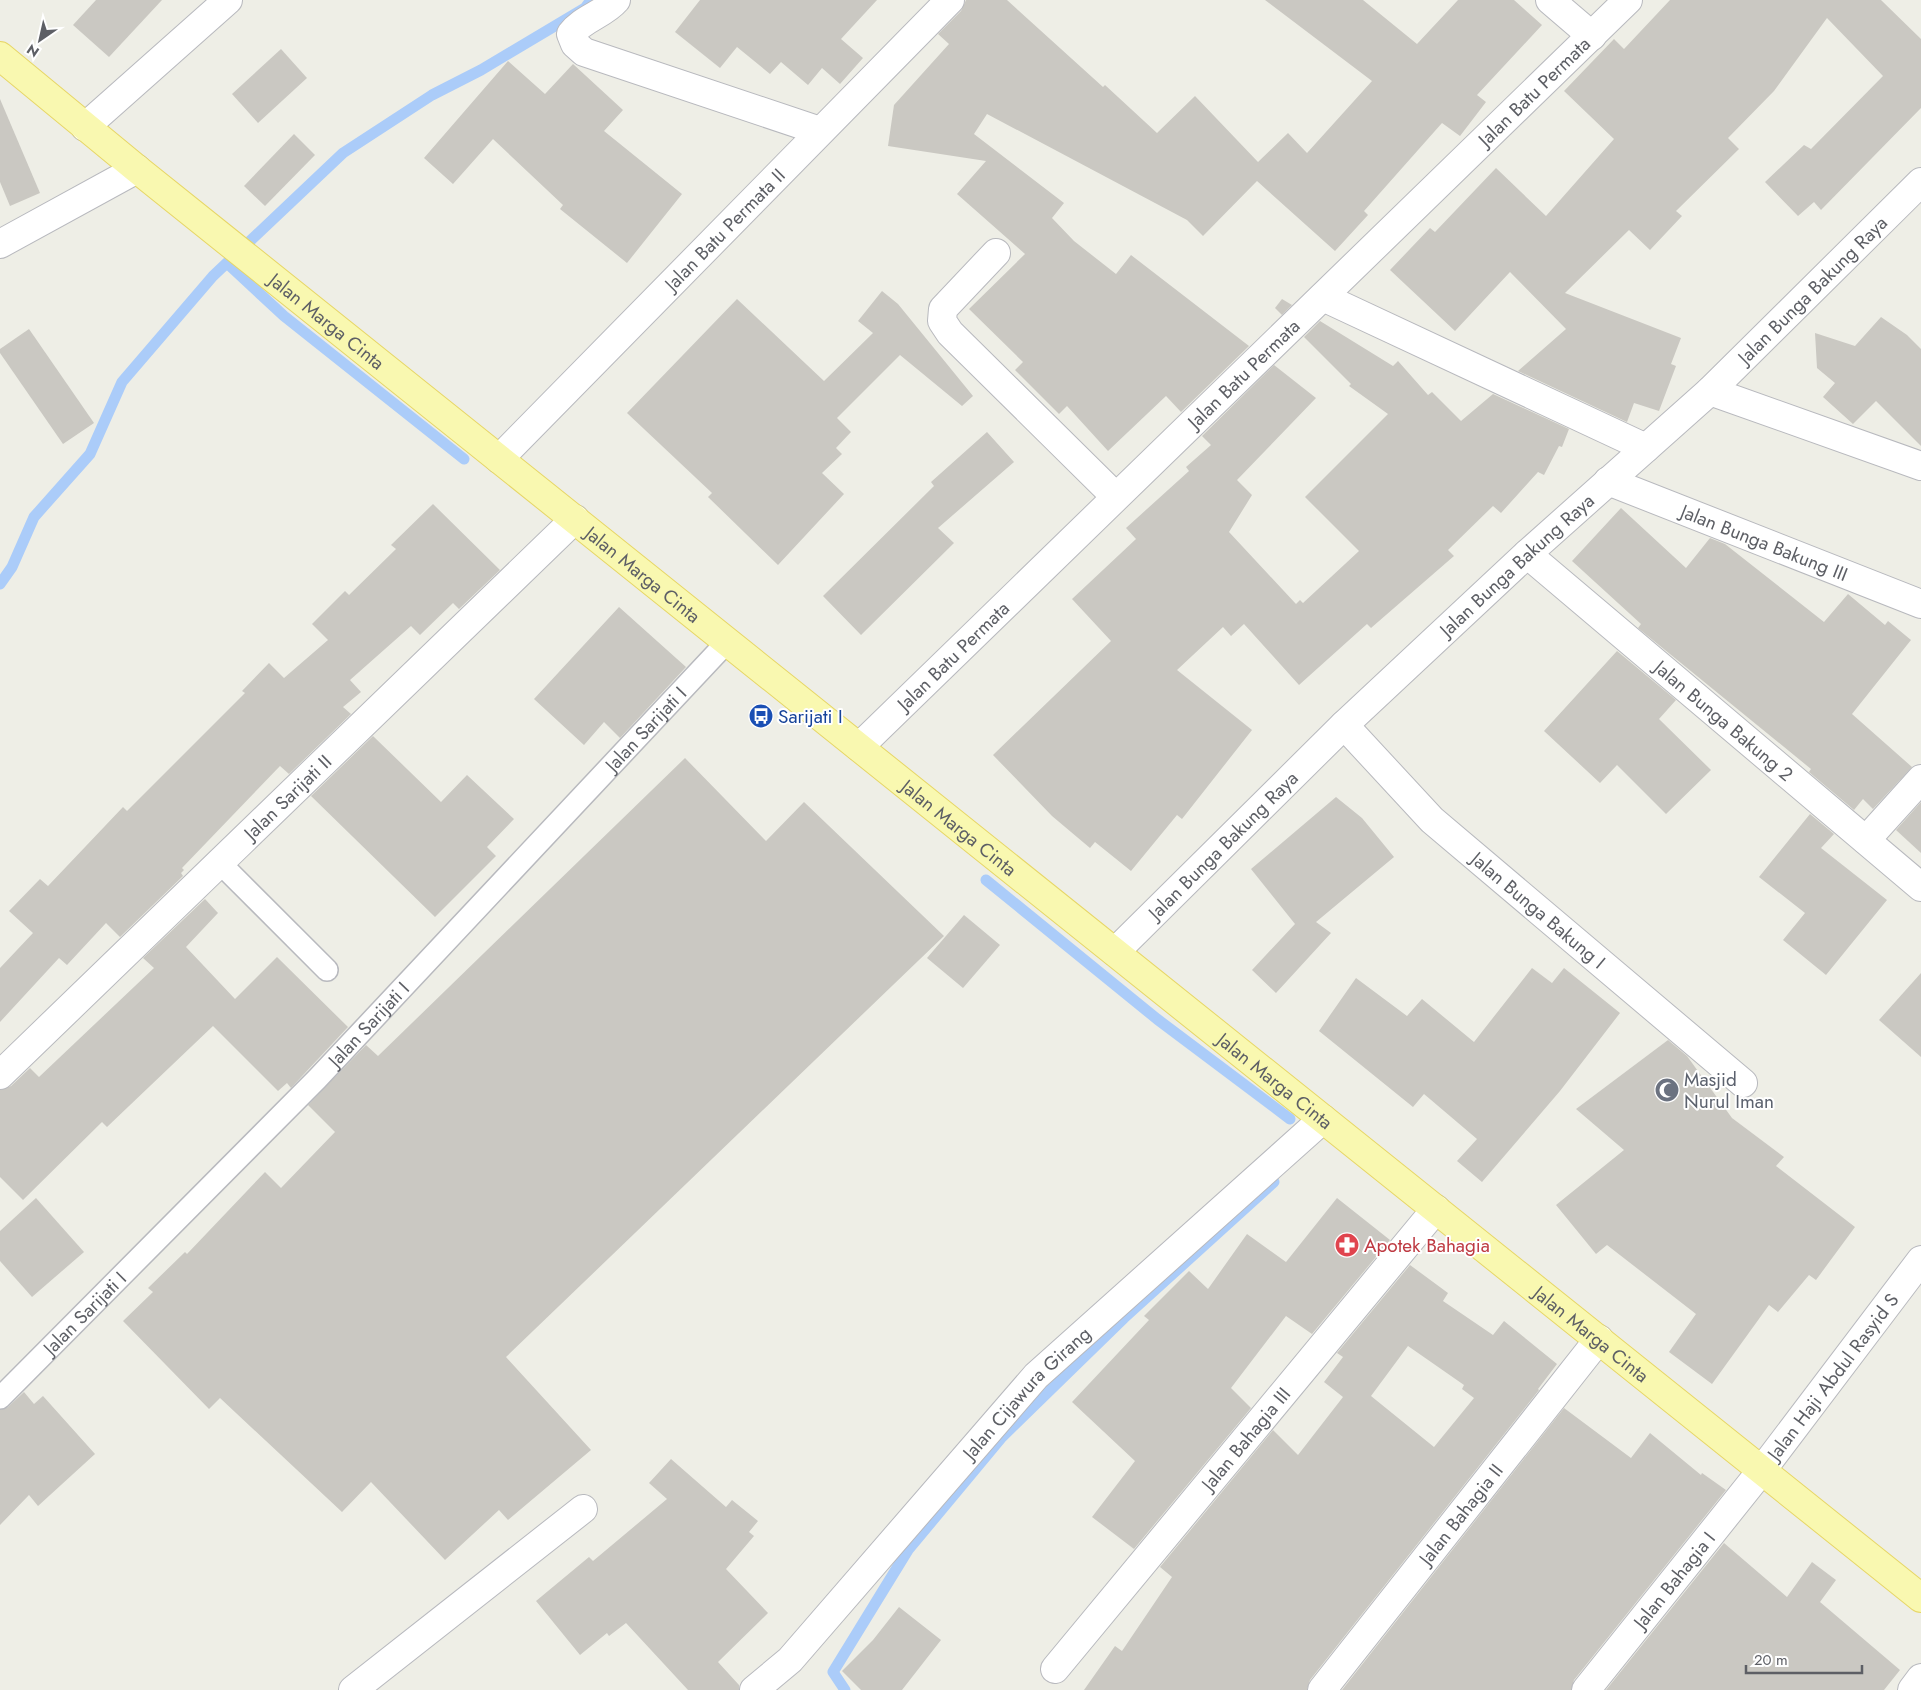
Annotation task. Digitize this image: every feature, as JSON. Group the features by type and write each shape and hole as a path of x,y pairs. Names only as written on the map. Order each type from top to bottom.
{"main road":[{"name":"Jalan Marga Cinta","path":"0,56 136,169 1324,1118 1921,1598"}],"street":[{"path":"85,127 228,0"},
{"path":"616,0 611,6 579,24 571,34 575,44 584,52 820,131"},
{"name":"Jalan Batu Permata II","path":"499,459 950,0"},
{"path":"1550,0 1592,36"},
{"name":"Jalan Batu Permata","path":"859,747 930,680 1115,496 1323,297 1628,0"},
{"path":"0,244 136,169"},
{"name":"Jalan Bunga Bakung Raya","path":"1115,952 1344,725 1526,554 1710,391 1921,182"},
{"path":"996,253 943,309 942,321 950,333 1115,496"},
{"path":"1323,297 1646,448"},
{"path":"1710,391 1921,466"},
{"name":"Jalan Bunga Bakung III","path":"1608,481 1921,604"},
{"name":"Jalan Sarijati II","path":"0,1076 575,519"},
{"name":"Jalan Bunga Bakung 2","path":"1526,554 1921,887"},
{"name":"Jalan Bunga Bakung I","path":"1344,725 1432,820 1743,1083"},
{"path":"1866,840 1921,779"},
{"name":"Jalan Cijawura Girang","path":"754,1690 790,1660 1036,1376 1324,1118"},
{"name":"Jalan Bahagia III","path":"1055,1669 1436,1209"},
{"name":"Jalan Haji Abdul Rasyid S","path":"1762,1470 1921,1260"},
{"name":"Jalan Bahagia II","path":"1322,1690 1599,1339"},
{"name":"Jalan Bahagia I","path":"1586,1690 1762,1470"},
{"path":"353,1690 583,1509"},
{"path":"1912,1690 1921,1678"}],"lane":[{"name":"Jalan Sarijati I","path":"0,1398 317,1079 728,641"},
{"path":"220,863 326,970"}],"building":[{"path":"96,0 162,0 109,57 73,25"},
{"path":"700,0 877,0 841,39 863,58 840,84 822,68 808,85 781,62 770,74 737,47 720,68 675,32"},
{"path":"966,0 1007,0 1157,133 1195,96 1258,162 1288,133 1307,153 1372,81 1265,0 1363,0 1417,44 1458,0 1514,0 1542,25 1477,95 1486,102 1460,136 1442,123 1364,211 1368,215 1335,251 1257,181 1203,236 1187,220 987,114 974,134 1064,203 1052,218 1074,241 1116,274 1131,255 1249,346 1181,412 1166,396 1108,451 1067,406 1059,414 1015,370 1023,362 969,309 1025,254 957,194 986,161 888,146 894,105 949,44 938,34 961,11"},
{"path":"1670,0 1881,0 1921,39 1921,108 1821,210 1814,202 1798,216 1765,182 1804,145 1811,149 1883,76 1827,18 1774,91 1728,138 1739,149 1676,211 1682,216 1650,250 1629,230 1565,293 1681,338 1671,364 1676,366 1659,411 1634,403 1627,422 1518,371 1566,329 1510,272 1455,331 1390,270 1430,228 1435,232 1496,168 1546,216 1614,139 1564,91 1614,39 1624,49"},
{"path":"281,49 307,78 258,123 232,94"},
{"path":"508,61 545,94 573,64 623,110 604,131 682,194 627,263 560,209 563,205 493,139 453,184 424,158"},
{"path":"0,99 40,193 10,206 0,182"},
{"path":"294,134 315,155 265,206 244,186"},
{"path":"882,291 898,304 973,396 962,406 900,355 837,418 851,432 836,448 842,454 822,473 844,494 778,565 708,497 712,493 627,413 737,299 824,381 873,333 858,321"},
{"path":"1282,299 1292,305 1282,315 1275,308"},
{"path":"1881,317 1907,335 1921,349 1921,446 1876,401 1853,424 1823,397 1835,383 1817,368 1815,333 1855,346"},
{"path":"1320,321 1393,366 1398,361 1428,395 1432,392 1461,421 1493,394 1569,429 1562,447 1559,446 1544,475 1538,472 1501,513 1493,506 1448,550 1454,556 1371,628 1367,624 1299,685 1244,624 1231,636 1223,627 1177,670 1252,730 1182,819 1177,815 1131,871 1095,842 1090,848 1052,816 993,755 1111,641 1072,599 1136,539 1126,528 1189,471 1186,467 1211,445 1202,436 1274,365 1316,398 1237,480 1252,495 1229,532 1296,604 1300,600 1303,603 1359,551 1305,497 1388,414 1349,386 1351,384 1304,337"},
{"path":"29,329 94,423 63,444 0,353 0,349"},
{"path":"987,432 1014,462 938,528 954,543 861,635 823,596 934,486 931,482"},
{"path":"433,504 500,570 459,609 453,603 420,635 411,626 350,680 361,692 343,707 351,714 289,774 280,766 182,868 184,870 181,873 183,876 120,937 106,923 67,965 59,958 0,1022 0,968 33,933 9,911 40,879 48,886 123,807 127,811 245,693 242,691 269,663 284,678 328,640 312,624 345,591 349,595 396,549 391,545"},
{"path":"1621,508 1686,568 1710,538 1725,544 1824,622 1848,594 1885,625 1888,621 1911,640 1852,714 1912,767 1873,809 1863,799 1854,810 1809,772 1811,769 1638,628 1641,624 1572,561"},
{"path":"619,607 686,667 620,738 604,722 584,745 534,699"},
{"path":"1617,651 1676,700 1659,719 1711,770 1666,814 1617,765 1600,783 1544,731"},
{"path":"373,736 441,802 467,775 514,819 487,847 496,856 435,917 311,796"},
{"path":"685,758 766,841 804,802 944,936 506,1357 591,1450 508,1520 499,1510 445,1560 371,1482 342,1512 220,1398 209,1409 123,1321 153,1292 148,1288 185,1252 187,1254 265,1172 281,1188 335,1132 308,1105 366,1045 378,1056"},
{"path":"1336,797 1362,818 1394,857 1316,922 1331,933 1276,993 1252,970 1295,924 1251,869"},
{"path":"1921,802 1921,853 1896,830"},
{"path":"1810,814 1834,834 1821,848 1887,900 1826,975 1783,940 1805,913 1759,877"},
{"path":"205,899 218,913 186,947 235,999 277,957 348,1027 291,1088 287,1083 278,1091 213,1026 107,1127 102,1122 23,1200 0,1177 0,1090 11,1086 30,1068 39,1077 154,968 143,958"},
{"path":"964,915 1000,945 963,988 927,958"},
{"path":"1532,968 1552,983 1564,968 1620,1013 1560,1091 1482,1182 1457,1161 1477,1139 1424,1094 1413,1107 1319,1031 1356,978 1407,1016 1422,999 1474,1042"},
{"path":"1921,973 1921,1057 1879,1020"},
{"path":"1668,1040 1687,1056 1732,1118 1784,1157 1776,1166 1855,1227 1816,1280 1809,1275 1778,1312 1769,1305 1712,1384 1669,1352 1696,1314 1607,1245 1596,1254 1556,1205 1624,1150 1576,1109"},
{"path":"36,1198 84,1252 32,1297 0,1261 0,1231"},
{"path":"1337,1198 1390,1240 1312,1334 1286,1316 1231,1388 1251,1408 1134,1549 1092,1517 1135,1461 1072,1402 1149,1320 1144,1316 1189,1271 1208,1289 1247,1234 1286,1262"},
{"path":"1410,1265 1448,1293 1443,1301 1493,1335 1504,1321 1557,1364 1539,1390 1310,1680 1307,1690 1084,1690 1115,1646 1122,1651 1172,1577 1160,1567 1273,1430 1298,1455 1343,1397 1324,1382 1343,1357 1337,1353","holes":["1408,1346 1464,1385 1462,1389 1474,1398 1434,1447 1371,1396"]},
{"path":"24,1392 34,1404 43,1396 95,1454 38,1506 29,1495 0,1525 0,1410 8,1407"},
{"path":"1564,1408 1631,1458 1650,1433 1701,1475 1702,1473 1726,1490 1574,1680 1571,1690 1342,1690"},
{"path":"671,1459 726,1507 732,1500 758,1521 749,1532 754,1536 726,1569 768,1613 718,1662 739,1685 739,1690 688,1690 626,1623 609,1636 607,1633 580,1655 536,1601 589,1557 593,1561 667,1499 649,1483"},
{"path":"1724,1543 1787,1597 1812,1562 1836,1580 1820,1602 1900,1670 1884,1690 1606,1690"},
{"path":"899,1607 941,1640 902,1690 861,1690 842,1671 873,1640"}],"waterway":[{"path":"0,584 12,567 34,517 90,454 122,382 213,276 343,153 432,95 481,70 585,8 591,0"},
{"path":"228,264 284,316 464,459"},
{"path":"986,880 1157,1019 1290,1119"},
{"path":"845,1690 833,1672 908,1550 1002,1437 1124,1318 1274,1182"}],"place":[{"name":"Sarijati I","path":"761,716"},
{"name":"Masjid Nurul Iman","path":"1667,1090"},
{"name":"Apotek Bahagia","path":"1347,1245"}]}
